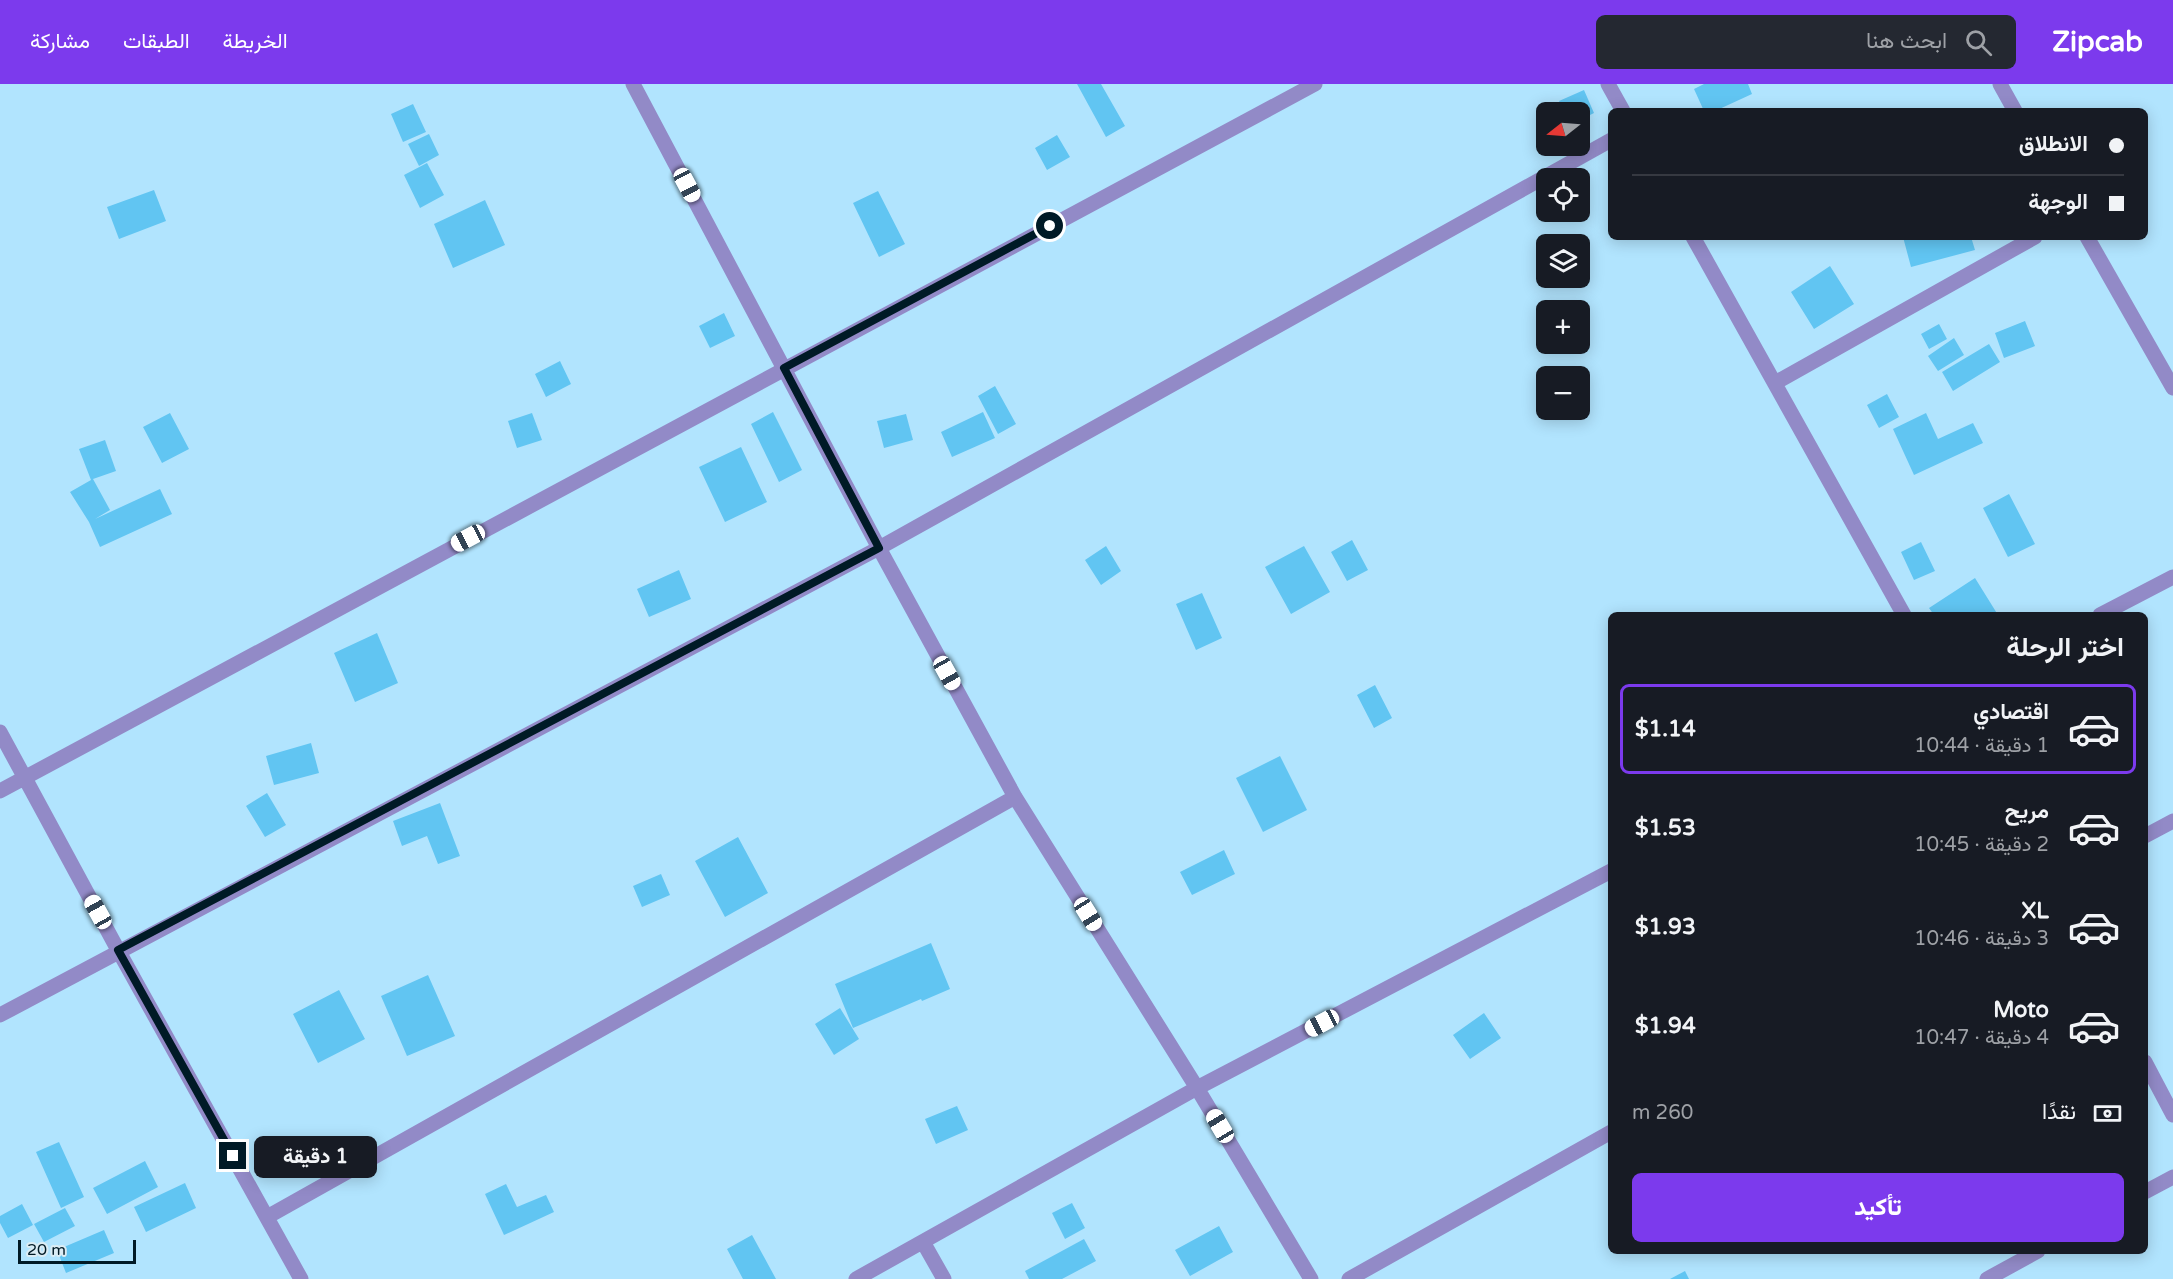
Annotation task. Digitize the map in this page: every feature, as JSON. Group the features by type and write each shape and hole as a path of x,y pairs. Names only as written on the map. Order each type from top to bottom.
{"street":[{"path":"633,84 879,548 1015,797 1197,1088 1311,1279"},
{"path":"0,791 1315,84"},
{"path":"1608,84 1621,108"},
{"path":"2000,84 2013,108"},
{"path":"0,1015 118,950 879,548 1608,142"},
{"path":"1695,240 1902,612"},
{"path":"1774,383 2030,240"},
{"path":"2089,240 2173,388"},
{"path":"2106,612 2173,577"},
{"path":"0,732 301,1279"},
{"path":"267,1217 1015,797"},
{"path":"2148,834 2173,821"},
{"path":"856,1279 1197,1088 1608,873"},
{"path":"2148,1068 2173,1115"},
{"path":"1349,1279 1608,1134"},
{"path":"2148,1190 2173,1177"},
{"path":"923,1242 944,1279"},
{"path":"1987,1279 2033,1254"}],"building":[{"path":"1077,84 1101,84 1125,126 1106,137"},
{"path":"1704,84 1748,84 1752,94 1722,108 1703,108 1694,89"},
{"path":"1584,90 1589,102 1559,102"},
{"path":"413,104 426,132 403,142 391,114"},
{"path":"429,134 439,155 419,166 408,144"},
{"path":"1057,135 1070,157 1047,170 1035,148"},
{"path":"427,163 444,195 420,208 404,175"},
{"path":"154,190 166,221 119,239 107,207"},
{"path":"878,191 905,244 879,257 853,203"},
{"path":"485,200 505,245 453,268 434,224"},
{"path":"1904,240 1972,240 1975,250 1911,267"},
{"path":"1830,266 1854,304 1814,329 1791,292"},
{"path":"724,313 735,336 710,348 699,326"},
{"path":"2025,321 2035,346 2004,358 1995,333"},
{"path":"1939,324 1947,339 1929,349 1921,334"},
{"path":"1954,338 1964,355 1938,371 1928,356"},
{"path":"1989,344 2000,362 1953,391 1942,372"},
{"path":"560,361 571,384 546,397 535,374"},
{"path":"995,386 1016,424 998,434 978,396"},
{"path":"1887,394 1899,417 1879,428 1867,405"},
{"path":"773,412 802,470 779,482 751,424"},
{"path":"983,412 995,438 952,457 941,432"},
{"path":"170,413 189,449 162,463 143,427"},
{"path":"532,413 542,440 517,448 508,421"},
{"path":"1926,413 1938,439 1973,423 1983,443 1914,475 1893,429"},
{"path":"906,414 913,440 884,448 877,421"},
{"path":"105,440 116,471 93,479 110,510 95,519 160,489 172,514 100,547 89,522 70,492 91,480 79,449"},
{"path":"741,447 767,502 725,522 699,467"},
{"path":"2009,494 2035,544 2008,557 1983,508"},
{"path":"1352,540 1368,570 1347,581 1331,552"},
{"path":"1921,542 1935,571 1914,580 1901,552"},
{"path":"1106,546 1121,571 1101,585 1085,560"},
{"path":"1304,546 1330,592 1291,614 1265,567"},
{"path":"679,570 691,599 649,617 637,589"},
{"path":"1975,578 1996,612 1932,612 1929,608"},
{"path":"1202,593 1222,638 1196,650 1176,604"},
{"path":"377,633 398,683 355,702 334,653"},
{"path":"1375,685 1392,718 1374,728 1357,695"},
{"path":"311,743 319,773 274,785 266,756"},
{"path":"1280,756 1307,810 1263,832 1236,778"},
{"path":"267,793 286,825 265,837 246,806"},
{"path":"440,803 460,856 438,864 427,836 402,846 393,821"},
{"path":"738,837 768,893 725,917 695,861"},
{"path":"1224,850 1235,874 1192,895 1180,872"},
{"path":"661,874 670,895 642,907 633,886"},
{"path":"931,943 950,989 853,1028 835,984"},
{"path":"428,975 455,1036 407,1056 381,996"},
{"path":"339,990 365,1039 318,1063 293,1014"},
{"path":"840,1008 859,1039 834,1055 815,1024"},
{"path":"1484,1013 1501,1038 1470,1059 1453,1035"},
{"path":"957,1106 968,1130 936,1144 925,1119"},
{"path":"59,1142 84,1197 61,1208 36,1152"},
{"path":"145,1161 158,1187 107,1214 93,1188"},
{"path":"185,1183 196,1208 146,1232 134,1207"},
{"path":"506,1184 517,1207 546,1195 554,1212 504,1235 485,1194"},
{"path":"1072,1203 1085,1228 1065,1239 1052,1213"},
{"path":"22,1204 33,1225 8,1238 0,1223 0,1216"},
{"path":"65,1208 75,1226 44,1242 34,1224"},
{"path":"1219,1226 1233,1252 1190,1276 1175,1250"},
{"path":"104,1230 114,1253 66,1273 57,1250"},
{"path":"752,1235 776,1279 743,1279 727,1249"},
{"path":"1084,1239 1096,1261 1062,1279 1029,1279 1025,1271"},
{"path":"1685,1271 1689,1279 1670,1279"}],"route":[{"path":"233,1156 118,950 879,548 784,368 1050,226"}]}
